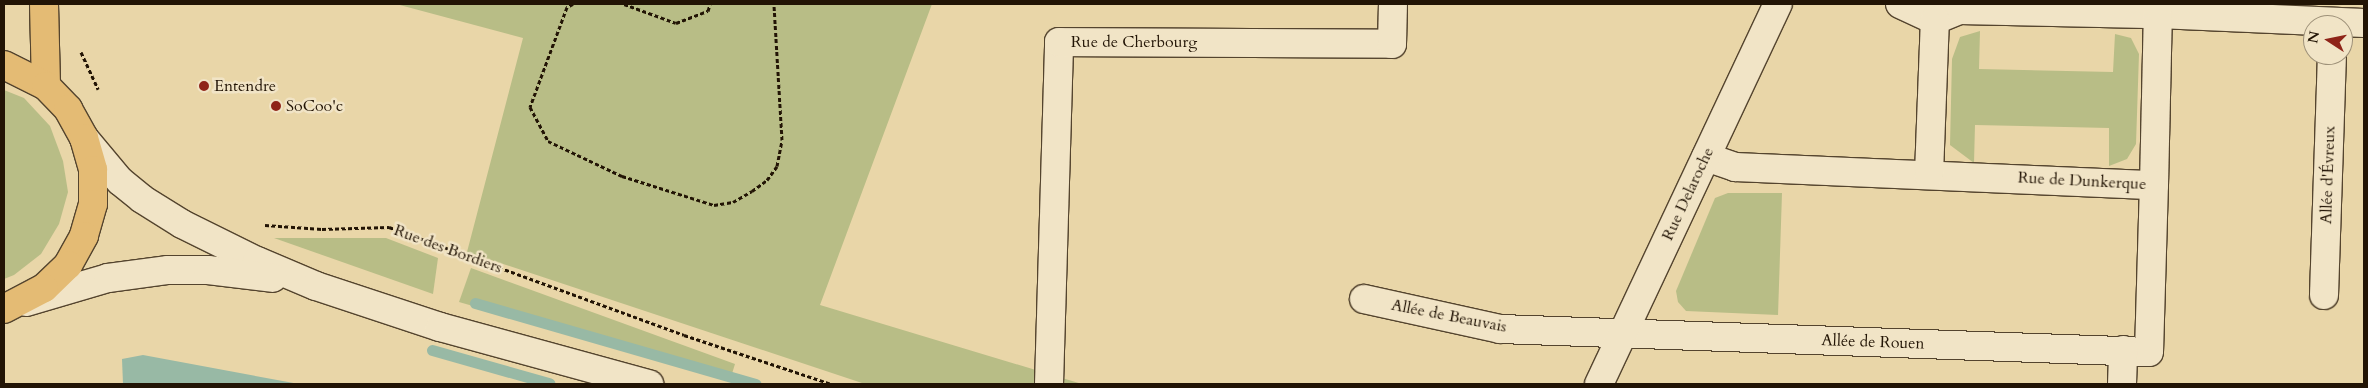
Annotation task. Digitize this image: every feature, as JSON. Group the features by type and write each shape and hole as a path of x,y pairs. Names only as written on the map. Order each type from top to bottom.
{"main road":[{"path":"44,4 46,86"},
{"path":"4,65 46,86 68,109 84,138 93,170 93,204 84,236 62,271 44,288 9,307"}],"street":[{"name":"Rue de Cherbourg","path":"1049,384 1059,42 1392,44 1393,4"},
{"name":"Rue Delaroche","path":"1599,384 1778,4"},
{"path":"1900,4 1935,20 1960,10 2158,14 2303,21"},
{"name":"Rue de Dunkerque","path":"1706,157 1735,168 1929,174 2154,185 2158,14"},
{"path":"1929,174 1935,20"},
{"name":"Allée d'Évreux","path":"2324,295 2332,65"},
{"path":"84,138 120,181 161,212 217,242 316,286 440,327 649,384"},
{"name":"Allée de Rouen","path":"1624,333 2149,352 2154,185"},
{"path":"9,307 80,285 168,270 254,274 316,286"},
{"name":"Allée de Beauvais","path":"1364,299 1500,329 1624,333"},
{"path":"2122,384 2123,350"}],"path":[{"path":"573,4 567,7 530,107 548,141 622,176 714,205 732,202 752,191 767,180 776,166 782,140 774,4"},
{"path":"624,4 676,23 708,11 710,4"},
{"path":"79,46 101,95"},
{"name":"Rue des Bordiers","path":"263,224 322,229 388,227 684,335 831,384"}],"green space":[{"path":"396,4 932,4 820,305 1082,384 865,384 467,252 523,38"},
{"path":"1980,31 1979,69 2113,72 2115,34 2131,38 2139,54 2136,144 2127,159 2109,166 2109,128 1975,125 1974,163 1950,145 1952,59 1960,37"},
{"path":"4,90 24,98 50,126 63,161 68,192 59,224 41,254 14,275 4,279"},
{"path":"1728,193 1782,193 1778,315 1686,311 1678,302 1676,291 1715,198"},
{"path":"274,238 386,238 438,258 433,294"},
{"path":"471,268 735,364 730,380 459,302"}],"shaded area":[{"path":"143,355 299,384 123,384 122,359"}],"waterway":[{"path":"475,303 756,384"},
{"path":"432,350 549,383"}],"place":[{"name":"Entendre","path":"204,86"},
{"name":"SoCoo'c","path":"276,106"}]}
